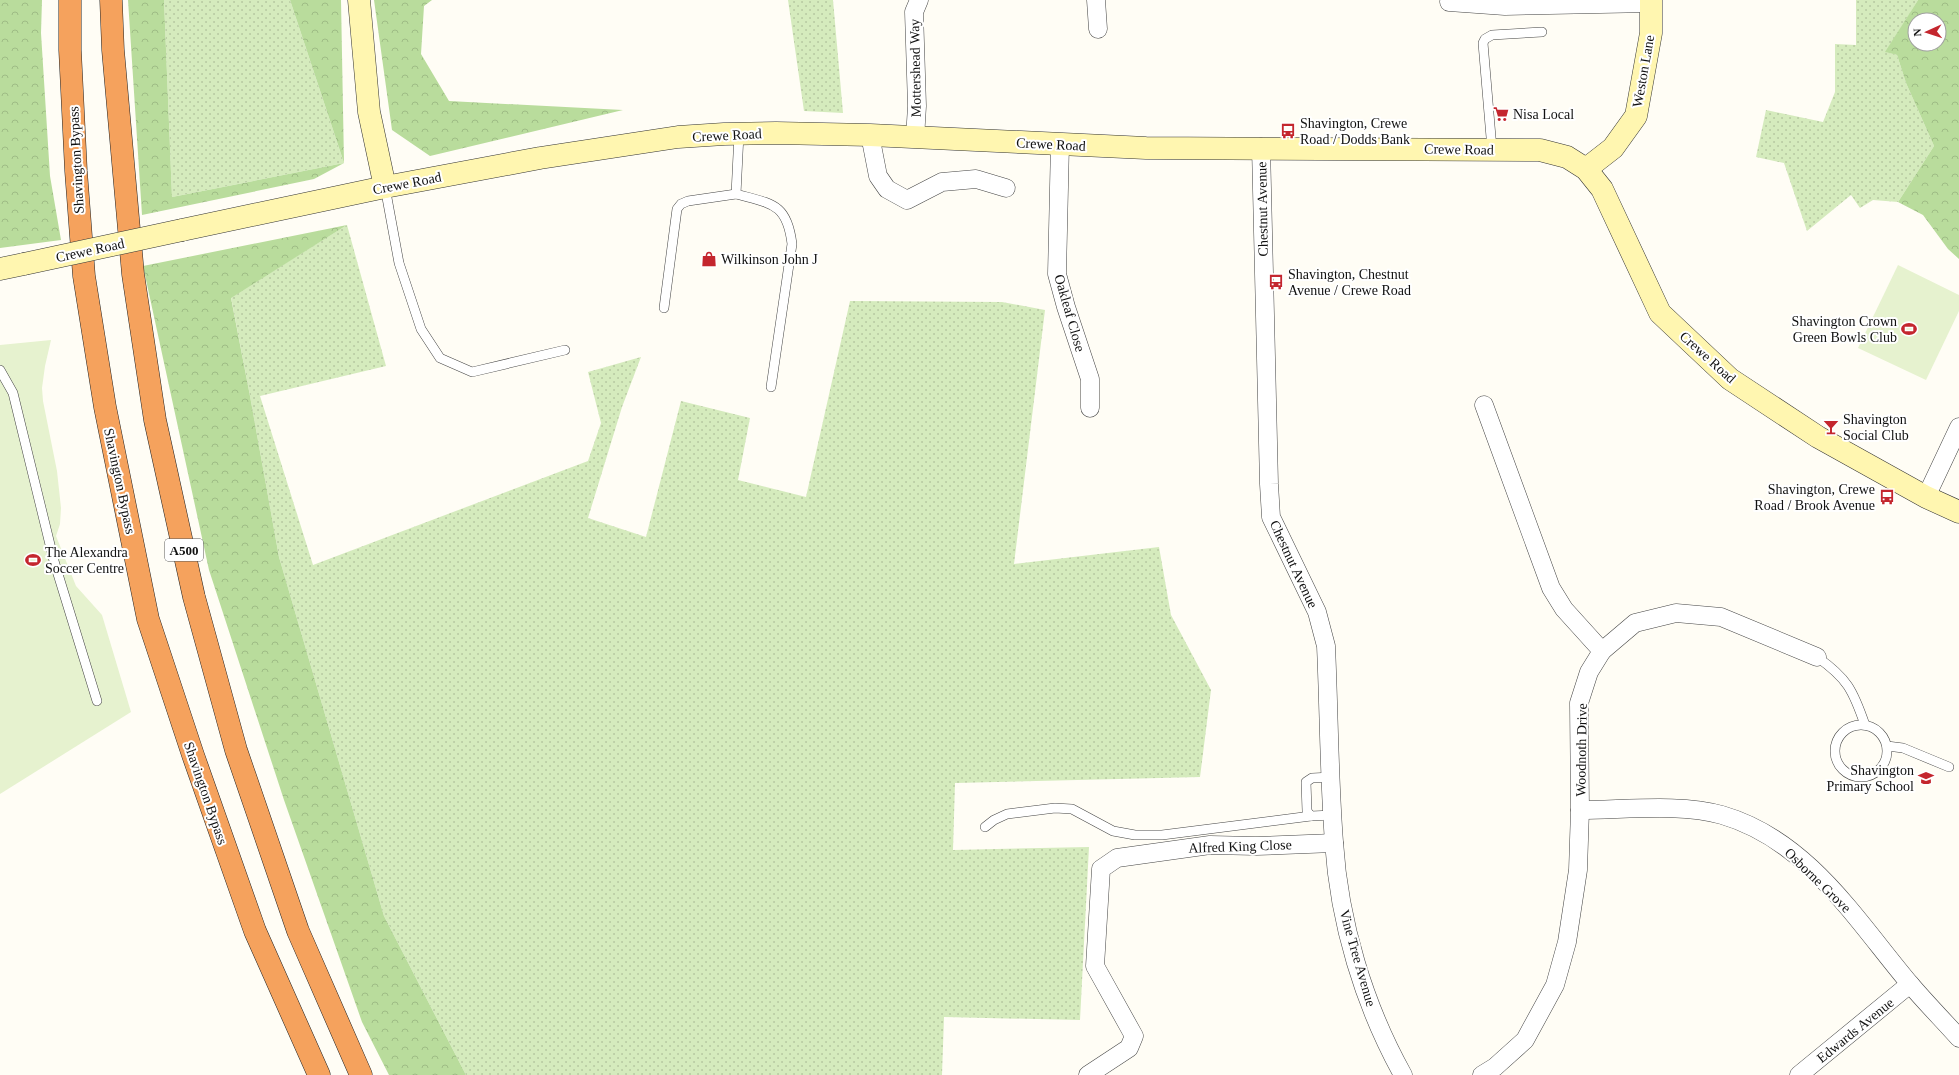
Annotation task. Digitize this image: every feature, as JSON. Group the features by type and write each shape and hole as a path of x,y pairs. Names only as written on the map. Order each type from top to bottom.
{"highway":[{"name":"Shavington Bypass","path":"70,0 70,50 75,163 84,276 105,407 148,619 193,755 255,931 319,1075"},
{"name":"A500","path":"111,0 113,50 133,274 155,420 194,597 236,750 298,931 362,1075"}],"main road":[{"path":"359,0 369,112 385,187"},
{"name":"Weston Lane","path":"1586,169 1613,148 1636,116 1651,32 1651,2"},
{"name":"Crewe Road","path":"0,269 385,187 585,150 678,137 739,134 870,135 1146,148 1261,147 1540,150 1568,157 1586,169 1602,189 1660,313 1730,379 1818,437 1926,498 1959,512"}],"street":[{"name":"Mottershead Way","path":"916,138 917,106 914,12 919,0"},
{"path":"1096,0 1098,28"},
{"path":"1449,2 1505,6 1651,2"},
{"path":"870,135 878,176 888,189 907,200 942,182 976,179 1006,188"},
{"name":"Oakleaf Close","path":"1060,144 1057,274 1066,307 1090,379 1090,408"},
{"name":"Chestnut Avenue","path":"1261,147 1270,510 1276,529 1317,612 1322,626 1326,646 1334,843 1339,883"},
{"path":"1484,405 1551,588 1564,609 1602,651"},
{"path":"1926,498 1959,427"},
{"name":"Woodnoth Drive","path":"1482,1075 1495,1066 1525,1040 1554,986 1567,942 1578,870 1580,810 1580,703 1589,672 1602,651 1635,623 1676,614 1721,617 1817,657"},
{"name":"Osborne Grove","path":"1580,810 1680,809 1722,815 1763,831 1795,853 1819,876 1850,910 1910,984 1959,1038"},
{"name":"Alfred King Close","path":"1088,1075 1129,1048 1134,1036 1095,966 1101,869 1117,858 1210,845 1256,846 1334,843"},
{"name":"Vine Tree Avenue","path":"1339,883 1361,978 1379,1027 1403,1075"},
{"name":"Edwards Avenue","path":"1800,1075 1910,984"}],"lane":[{"path":"1492,149 1483,43 1485,39 1492,35 1542,32"},
{"path":"736,194 739,134"},
{"path":"385,187 399,263 421,329 440,358 472,372 565,350"},
{"path":"664,308 677,209 681,204 688,201 736,194 772,204 783,213 790,227 792,244 771,387"},
{"path":"0,370 13,393 54,561 97,701"},
{"path":"1817,657 1835,669 1846,681 1859,708 1864,725"},
{"path":"1856,725 1864,725 1875,728 1883,736 1887,746 1885,763 1872,775 1864,777 1847,773 1840,767 1836,759 1835,750 1839,738 1848,728 1856,725"},
{"path":"1887,746 1903,748 1948,767"},
{"path":"1311,816 1307,811 1306,782 1312,778 1332,777"},
{"path":"986,827 994,820 1007,814 1055,808 1072,809 1113,831 1135,835 1162,835 1311,816 1333,815"}],"green space":[{"path":"0,0 42,0 41,33 50,176 61,240 0,248"},
{"path":"128,0 164,0 172,197 344,163 314,179 142,215"},
{"path":"164,0 290,0 344,163 172,197"},
{"path":"290,0 341,0 344,163"},
{"path":"374,0 432,0 424,6 421,54 449,101 623,110 430,156 392,130"},
{"path":"788,0 833,0 843,113 804,111"},
{"path":"1856,0 1918,0 1911,12 1907,12 1907,18 1886,52 1897,55 1906,83 1934,146 1898,202 1873,200 1860,208 1851,195 1807,231 1784,163 1756,157 1766,110 1823,122 1835,92 1835,44 1856,45"},
{"path":"1918,0 1959,0 1959,259 1948,249 1923,215 1898,202 1934,146 1906,83 1897,55 1885,52 1907,17 1907,52 1947,52 1947,12 1910,12"},
{"path":"347,225 386,366 260,396 313,565 588,461 601,423 588,372 641,357 622,407 588,518 646,537 681,401 750,418 738,480 806,497 850,301 1002,302 1045,310 1014,564 1159,547 1171,615 1211,690 1200,777 955,783 953,850 1089,847 1080,1020 944,1017 942,1075 466,1075 384,916 279,557 231,297"},
{"path":"347,225 231,298 279,557 384,916 466,1075 389,1075 362,1022 284,800 209,570 143,266"},
{"name":"Shavington Crown Green Bowls Club","path":"1898,265 1959,295 1959,311 1926,380 1858,348"},
{"name":"The Alexandra Soccer Centre","path":"51,340 42,388 43,401 57,471 61,508 60,524 56,536 76,586 102,615 131,712 0,794 0,345"}],"place":[{"name":"Nisa Local","path":"1501,114"},
{"name":"Shavington, Crewe Road / Dodds Bank","path":"1288,131"},
{"name":"Wilkinson John J","path":"709,259"},
{"name":"Shavington, Chestnut Avenue / Crewe Road","path":"1276,282"},
{"name":"Shavington Crown Green Bowls Club","path":"1909,329"},
{"name":"Shavington Social Club","path":"1831,427"},
{"name":"Shavington, Crewe Road / Brook Avenue","path":"1887,497"},
{"name":"The Alexandra Soccer Centre","path":"33,560"},
{"name":"Shavington Primary School","path":"1926,778"}]}
